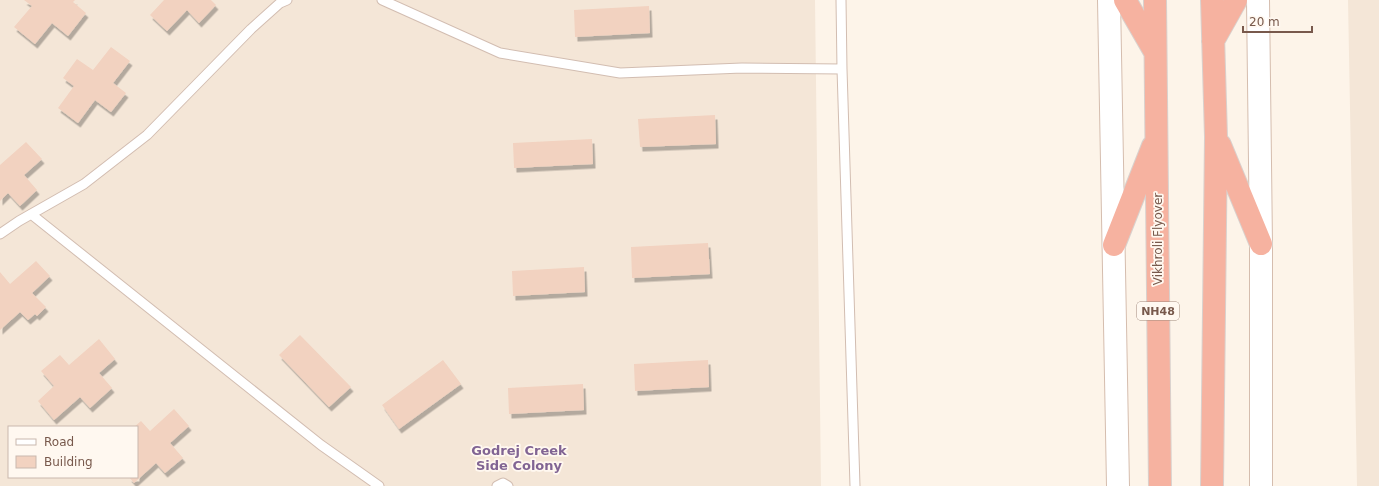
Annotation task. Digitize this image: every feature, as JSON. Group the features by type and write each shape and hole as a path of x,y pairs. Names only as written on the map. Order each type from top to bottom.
{"highway":[{"path":"1125,0 1156,53"},
{"name":"NH48","path":"1155,0 1157,136"},
{"path":"1212,0 1216,136 1212,486"},
{"path":"1213,42 1236,0"},
{"path":"1114,245 1157,136"},
{"name":"Vikhroli Flyover","path":"1157,136 1160,486"},
{"path":"1216,136 1261,244"}],"street":[{"path":"1109,0 1118,486"},
{"path":"1258,0 1261,244 1261,486"}],"lane":[{"path":"0,234 31,214 84,184 147,135 251,29 280,2 287,0"},
{"path":"382,0 500,53 620,72 742,68 842,69"},
{"path":"841,0 855,486"},
{"path":"31,214 321,445 379,486"},
{"path":"497,486 503,483 508,486"}],"shaded area":[{"path":"0,0 815,0 821,486 0,486"},
{"path":"1348,0 1379,0 1379,486 1357,486"}],"building":[{"path":"24,0 75,0 73,2 86,13 68,36 52,23 35,44 14,27 32,6"},
{"path":"164,0 211,0 216,5 199,23 187,10 167,31 150,15"},
{"path":"649,6 650,33 575,37 574,10"},
{"path":"111,47 130,61 113,83 126,93 111,112 95,100 78,123 58,108 74,86 63,78 77,59 93,70"},
{"path":"715,115 716,144 640,147 638,119"},
{"path":"592,139 593,164 514,168 513,143"},
{"path":"26,142 42,159 24,175 37,190 20,206 8,193 0,201 0,165"},
{"path":"708,243 710,274 632,278 631,247"},
{"path":"36,261 50,276 32,293 46,307 37,316 35,314 28,320 20,312 0,330 0,272 10,284"},
{"path":"584,267 585,292 513,296 512,271"},
{"path":"300,335 351,387 329,407 279,355"},
{"path":"99,339 115,359 99,373 112,388 90,408 80,397 54,420 38,401 54,386 41,371 60,355 69,365"},
{"path":"443,360 461,384 399,429 382,405"},
{"path":"708,360 709,387 635,391 634,364"},
{"path":"583,384 584,410 509,414 508,388"},
{"path":"174,409 189,426 170,443 183,458 165,473 156,463 134,483 130,478 138,478 138,426 135,426 141,421 150,431"}],"district":[{"name":"Godrej Creek Side Colony","path":"519,458"}]}
